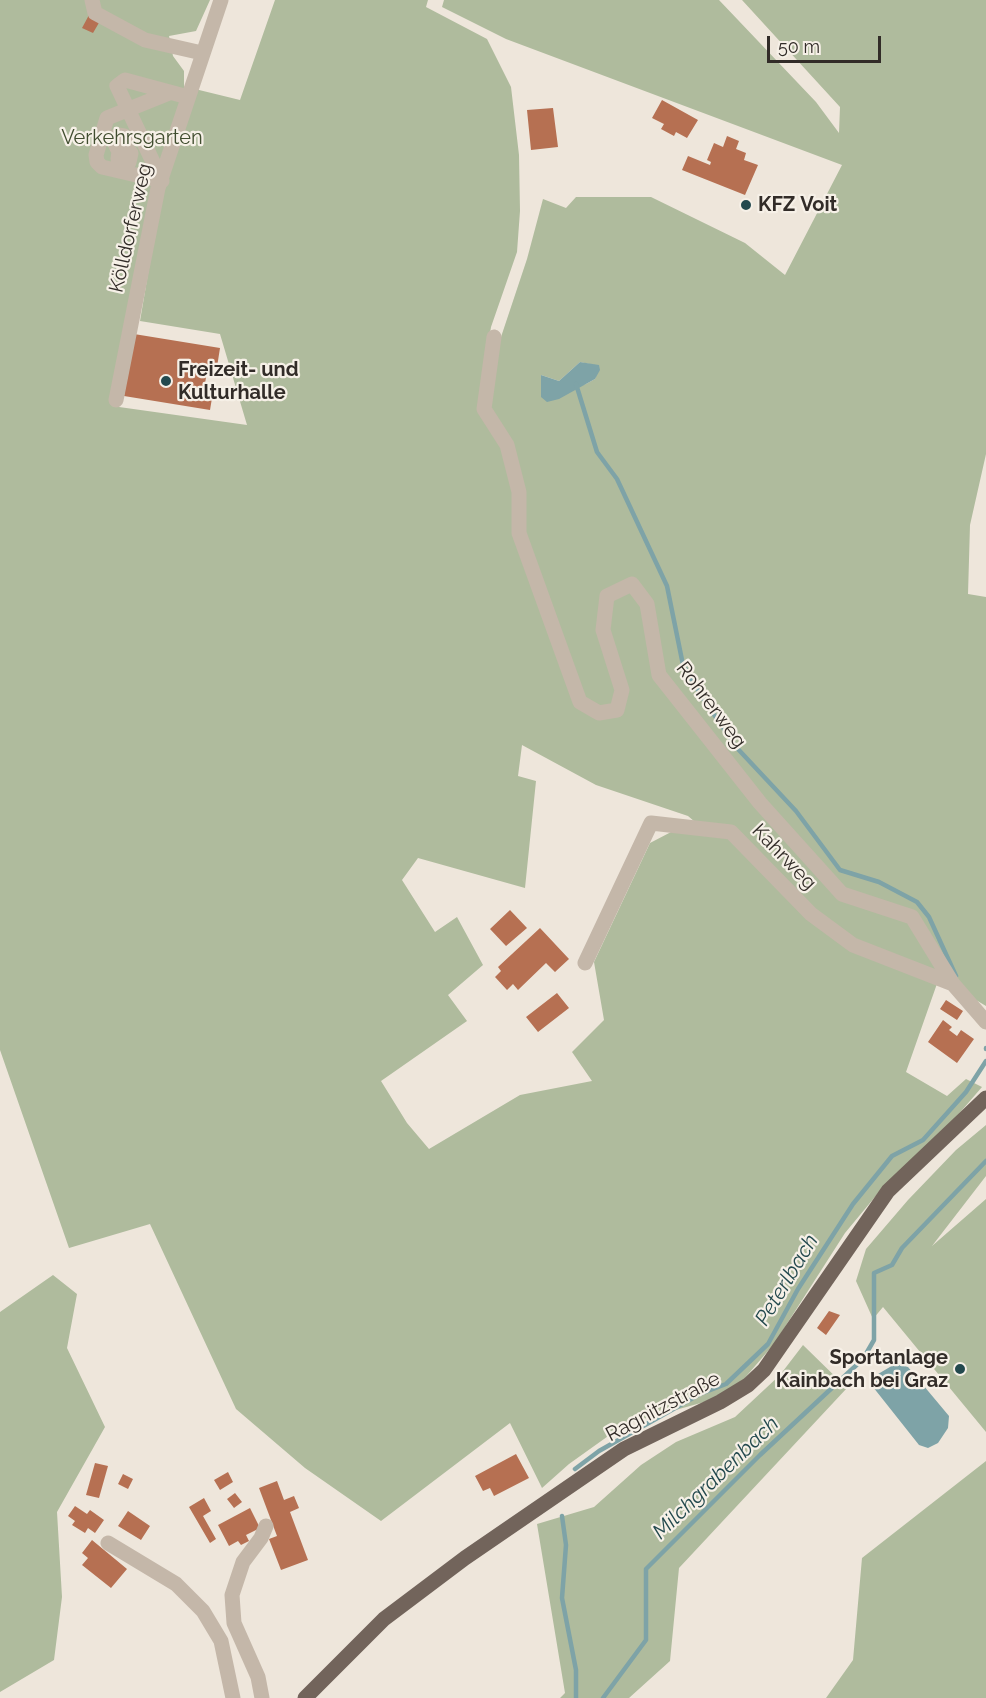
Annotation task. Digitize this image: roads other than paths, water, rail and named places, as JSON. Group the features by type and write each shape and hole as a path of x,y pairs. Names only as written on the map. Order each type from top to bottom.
{"main road":[{"name":"Ragnitzstraße","path":"305,1698 384,1619 474,1552 624,1449 720,1402 748,1385 764,1370 888,1191 986,1098"}],"street":[{"path":"92,0 95,13 145,40 202,53"},
{"name":"Kölldorferweg","path":"116,400 158,188 221,0"},
{"path":"162,181 117,86 125,80 188,97"},
{"path":"162,181 102,167 97,162 96,155 112,142 107,118 169,93"},
{"name":"Rohrerweg","path":"494,337 484,409 507,445 519,492 519,533 580,702 599,713 617,710 622,690 603,630 607,596 632,585 647,604 659,675 760,803 842,894 912,917 953,984 986,1022"},
{"name":"Kahrweg","path":"585,963 651,823 731,832 811,914 853,945 953,984"},
{"path":"262,1698 258,1677 234,1623 232,1595 243,1562 261,1538 266,1526"},
{"path":"108,1543 176,1584 203,1611 221,1641 233,1698"}],"water":[{"path":"580,362 599,365 600,370 595,379 559,399 547,402 541,397 541,375 559,381"},
{"path":"895,1364 908,1367 949,1416 948,1428 938,1443 928,1448 919,1445 873,1387 873,1377"}],"waterway":[{"path":"576,384 597,452 617,479 667,586 683,665 704,700 737,748 796,811 840,870 879,882 917,902 929,917 956,976"},
{"name":"Peterlbach","path":"575,1469 599,1451 700,1394 726,1384 768,1344 798,1289 853,1204 892,1156 923,1140 966,1092 986,1061"},
{"name":"Milchgrabenbach","path":"603,1698 646,1640 646,1569 760,1455 863,1359 874,1340 874,1273 892,1265 902,1248 986,1161"},
{"name":"Peterlbach","path":"562,1516 566,1545 562,1598 576,1670 576,1698"}],"place":[{"name":"KFZ Voit","path":"746,205"},
{"name":"Freizeit- und Kulturhalle","path":"166,381"},
{"name":"Sportanlage Kainbach bei Graz","path":"960,1369"}],"park label":[{"name":"Verkehrsgarten","path":"132,138"}]}
